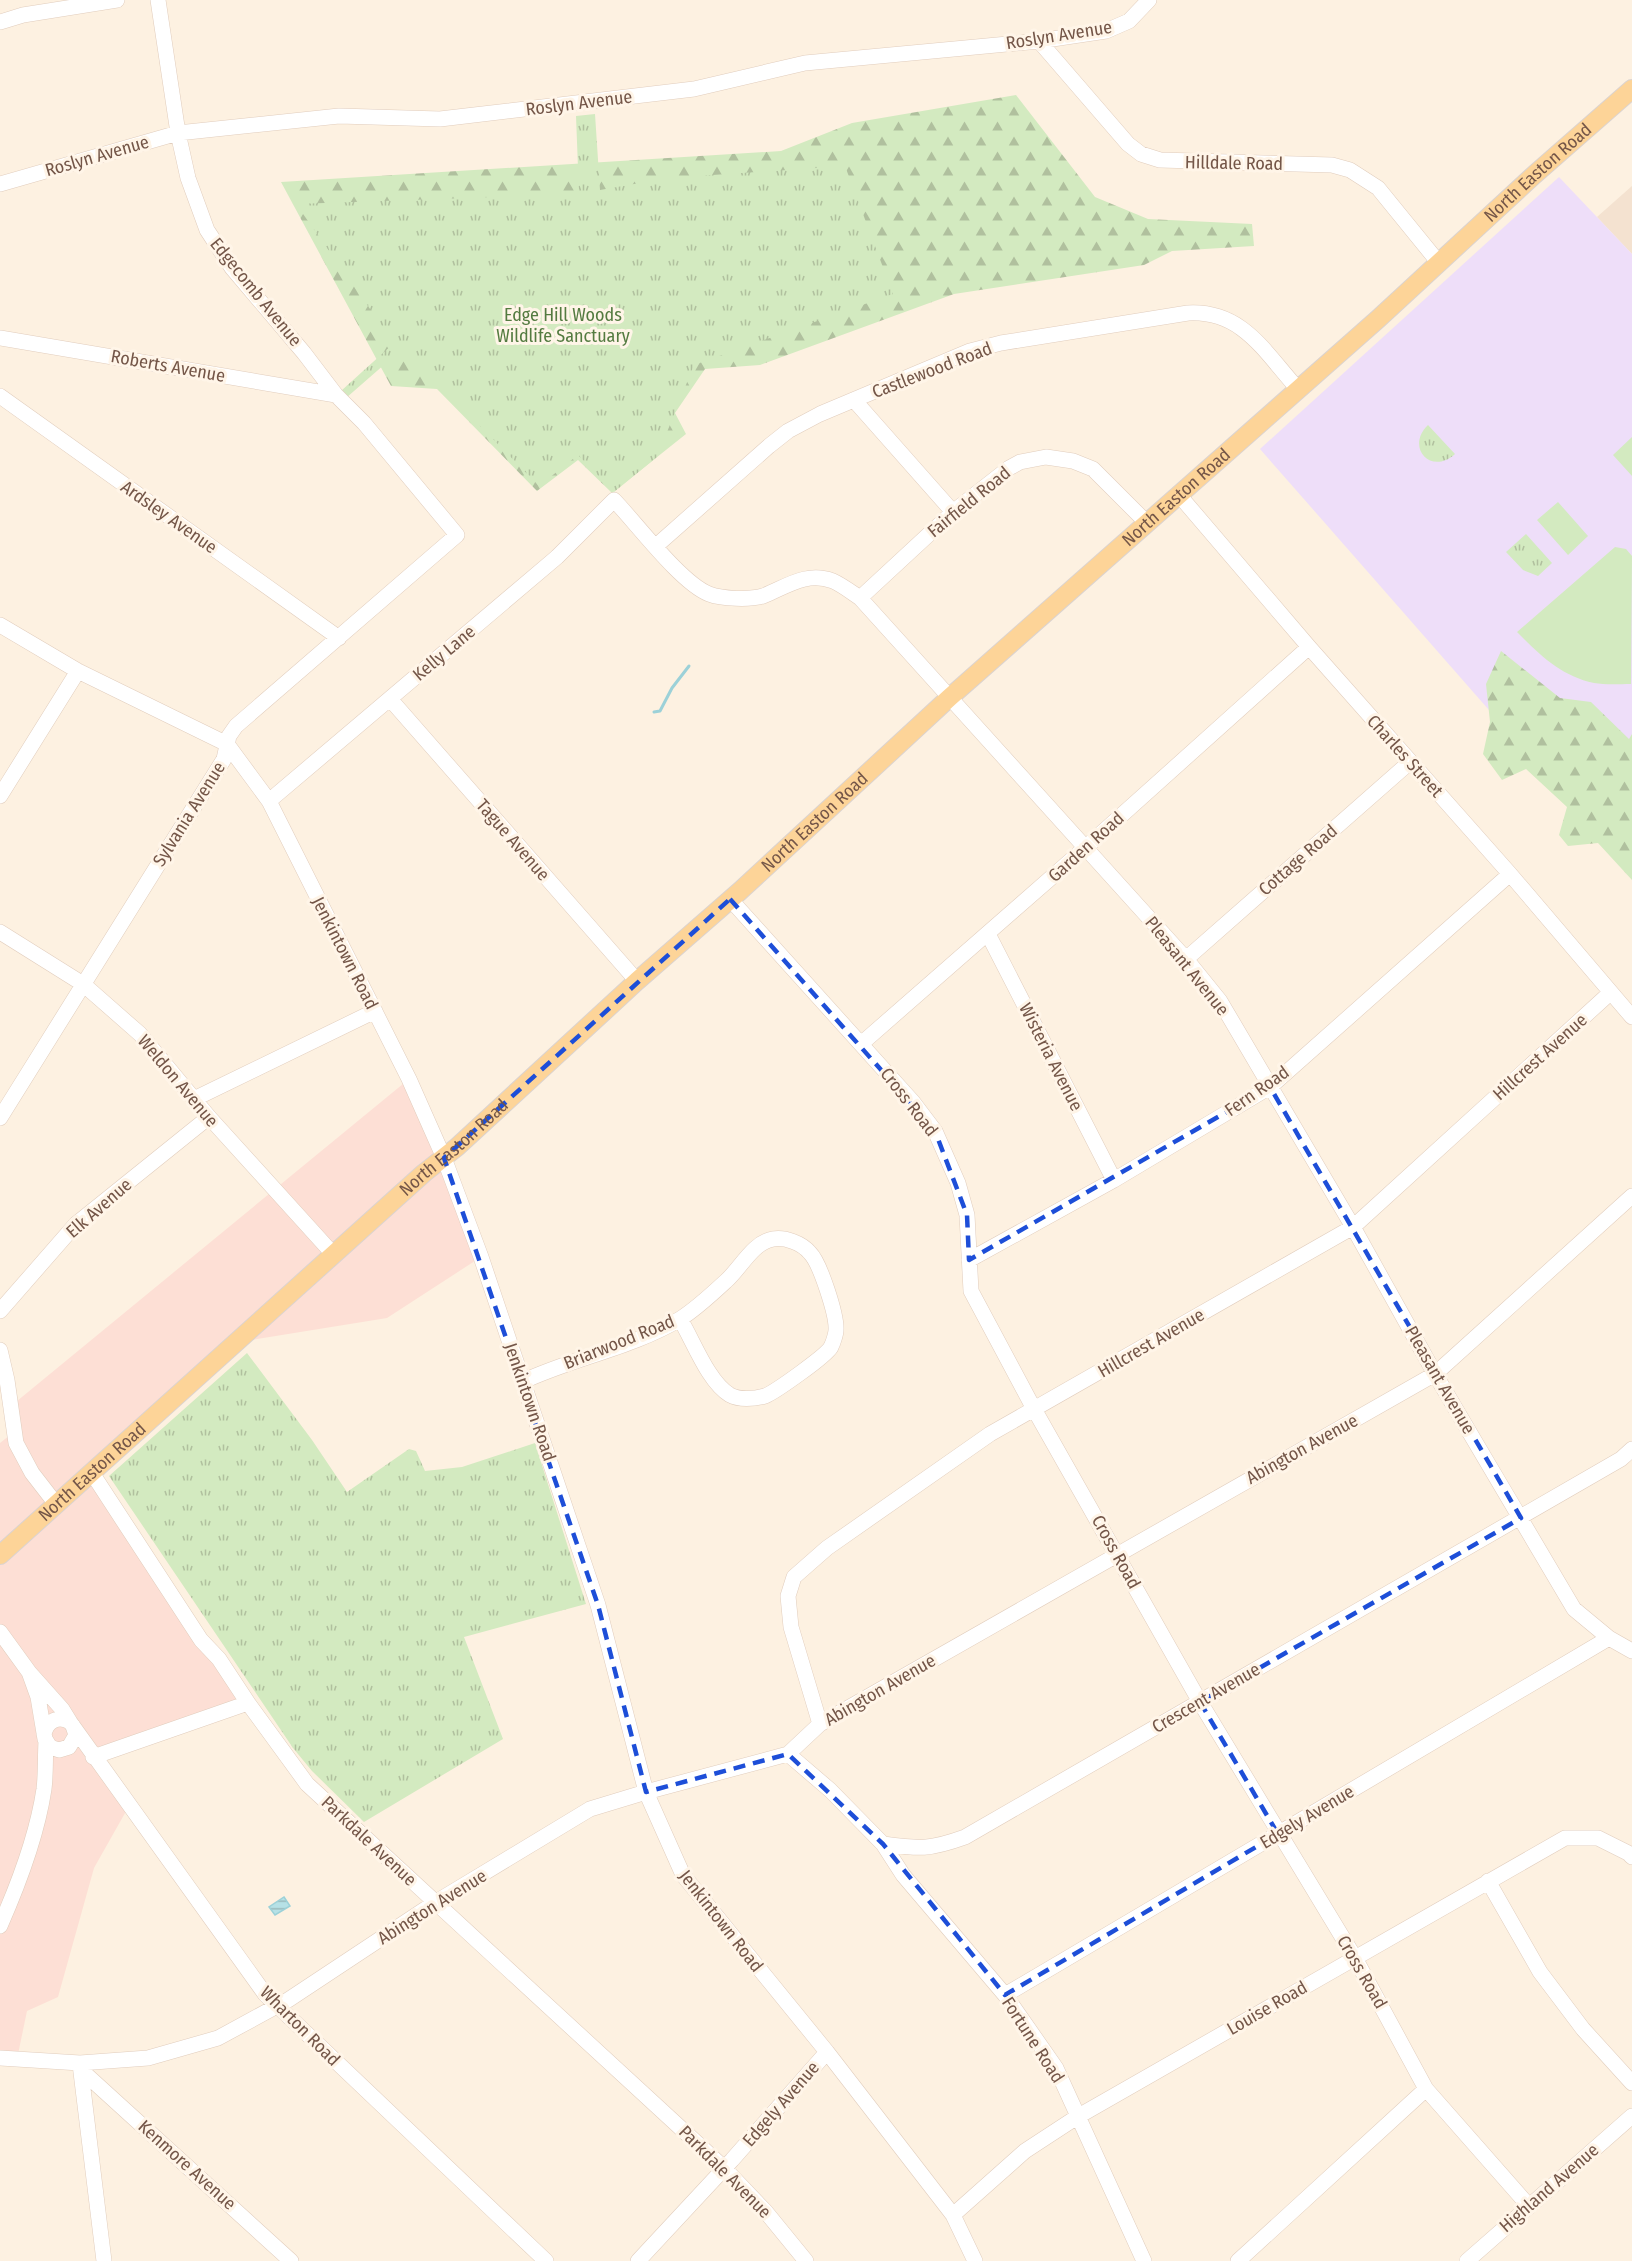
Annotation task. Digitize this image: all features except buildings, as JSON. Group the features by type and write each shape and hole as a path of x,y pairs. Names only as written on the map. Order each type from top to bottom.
{"main road":[{"name":"North Easton Road","path":"0,1556 424,1173 444,1158 949,698 1632,89"}],"street":[{"path":"0,22 23,15 117,0"},
{"name":"Edgecomb Avenue","path":"158,0 178,133 188,178 207,230 232,268 457,535"},
{"name":"Roslyn Avenue","path":"0,184 178,133 339,116 440,119 694,89 805,63 1039,41 1106,31 1129,21 1149,0"},
{"name":"Hilldale Road","path":"1039,41 1128,144 1141,154 1160,160 1190,163 1332,165 1350,170 1378,188 1439,263"},
{"name":"Castlewood Road","path":"656,546 788,431 820,414 970,351 994,345 1204,312 1222,316 1245,330 1298,389"},
{"name":"Roberts Avenue","path":"0,338 336,394"},
{"name":"Ardsley Avenue","path":"0,396 339,638"},
{"path":"854,400 953,512"},
{"name":"Fairfield Road","path":"860,598 953,512 1020,462 1046,457 1073,461 1093,469 1147,523"},
{"name":"Charles Street","path":"1179,495 1632,1017"},
{"name":"Pleasant Avenue","path":"614,500 684,577 709,594 751,599 764,596 790,583 810,578 834,581 860,598 1186,959 1220,1000 1353,1227 1435,1374 1574,1609 1609,1638 1632,1651"},
{"name":"Kelly Lane","path":"269,801 557,557 614,500"},
{"name":"Sylvania Avenue","path":"0,1118 224,759 229,736 236,726 457,535"},
{"name":"Jenkintown Road","path":"0,625 78,671 227,744 269,801 375,1011 444,1158 524,1381 598,1605 646,1792 683,1875 826,2052 953,2215 975,2261"},
{"name":"Garden Road","path":"861,1044 988,934 1309,647"},
{"path":"0,796 78,671"},
{"name":"Tague Avenue","path":"390,699 637,981"},
{"name":"Cottage Road","path":"1186,959 1410,762"},
{"name":"Fern Road","path":"969,1260 1114,1180 1270,1087 1510,874"},
{"name":"Cross Road","path":"730,899 861,1044 935,1131 958,1183 967,1215 971,1291 1034,1409 1200,1702 1355,1958 1426,2089 1528,2205"},
{"name":"Weldon Avenue","path":"0,932 83,984 140,1034 209,1117 334,1256"},
{"name":"Wisteria Avenue","path":"988,934 1114,1180"},
{"name":"Hillcrest Avenue","path":"820,1724 791,1627 788,1596 794,1577 827,1548 990,1434 1353,1227 1610,993"},
{"path":"194,1099 375,1011"},
{"name":"Elk Avenue","path":"0,1311 76,1224 209,1117"},
{"name":"Abington Avenue","path":"0,2058 81,2066 148,2058 218,2038 276,2006 436,1902 590,1809 788,1754 820,1724 1435,1374 1632,1196"},
{"name":"Briarwood Road","path":"524,1381 543,1372 637,1339 680,1318 728,1280 759,1245 772,1239 795,1242 809,1251 816,1261 833,1308 836,1330 831,1347 821,1357 766,1395 743,1399 731,1396 720,1387 680,1318"},
{"path":"0,1350 7,1380 16,1443 32,1473 56,1504"},
{"name":"Crescent Avenue","path":"883,1844 917,1849 936,1847 965,1837 1521,1518 1621,1459 1632,1449"},
{"name":"Parkdale Avenue","path":"92,1473 201,1640 219,1659 307,1784 724,2168 766,2212 806,2261"},
{"path":"0,1632 29,1672 38,1697 45,1738 54,1749 79,1749 93,1757 248,1703"},
{"name":"Edgely Avenue","path":"1005,1995 1609,1638"},
{"name":"Wharton Road","path":"29,1672 46,1690 71,1724 264,1994 546,2261"},
{"path":"0,1926 22,1872 52,1768 75,1738 71,1724 62,1719 55,1719 46,1726 44,1782 40,1809"},
{"path":"788,1754 830,1790 883,1844"},
{"name":"Louise Road","path":"953,2215 1025,2151 1077,2117 1565,1838 1598,1838 1628,1852 1632,1857"},
{"name":"Fortune Road","path":"883,1844 903,1875 1005,1995 1056,2068 1144,2261"},
{"path":"1488,1881 1540,1972 1583,2029 1632,2083"},
{"name":"Edgely Avenue","path":"638,2261 826,2052"},
{"path":"81,2066 104,2261"},
{"name":"Kenmore Avenue","path":"81,2066 291,2261"},
{"path":"1238,2261 1426,2089"},
{"name":"Highland Avenue","path":"1467,2261 1632,2116"}],"highlighted area":[{"path":"730,899 935,1131 967,1215 969,1260 1270,1087 1521,1518 1200,1702 1278,1834 1005,1995 883,1844 788,1754 646,1792 598,1605 444,1158"}],"shaded area":[{"path":"1559,177 1632,254 1632,873 1260,449"},
{"path":"1632,186 1632,254 1597,217"},
{"path":"409,1079 481,1257 387,1318 239,1342 92,1473 248,1703 93,1757 129,1806 94,1868 58,1997 27,2011 17,2059 0,2058 0,1443 15,1431 11,1406"}],"green space":[{"name":"Edge Hill Woods Wildlife Sanctuary","path":"1016,95 1095,197 1148,219 1252,224 1254,246 1172,251 1144,265 954,294 760,365 705,369 675,413 686,434 612,493 578,460 537,491 437,389 391,386 281,182 781,151 852,123"},
{"name":"Edge Hill Woods Wildlife Sanctuary","path":"595,114 600,190 668,178 845,166 893,294 694,365 657,457 614,492 578,455 539,486 440,385 401,350 346,398 341,391 394,343 296,204 579,194 576,116"},
{"path":"1428,425 1455,454 1446,460 1437,462 1424,456 1419,442"},
{"path":"1632,437 1632,476 1613,455"},
{"path":"1558,502 1588,536 1568,555 1537,520"},
{"path":"1526,534 1552,563 1538,576 1523,570 1506,552"},
{"path":"1615,547 1626,549 1632,556 1631,684 1594,683 1571,675 1543,656 1517,632"},
{"path":"1501,651 1560,698 1591,702 1629,739 1632,734 1632,880 1598,843 1568,846 1559,835 1567,807 1526,769 1502,780 1483,754 1490,722 1486,684"},
{"path":"247,1353 312,1440 347,1492 409,1449 416,1451 425,1471 462,1467 535,1443 586,1604 464,1637 503,1739 364,1822 312,1771 293,1748 109,1476"}],"water":[{"path":"284,1897 290,1906 275,1915 269,1907"}],"waterway":[{"path":"654,712 660,711 672,688 689,666"}]}
